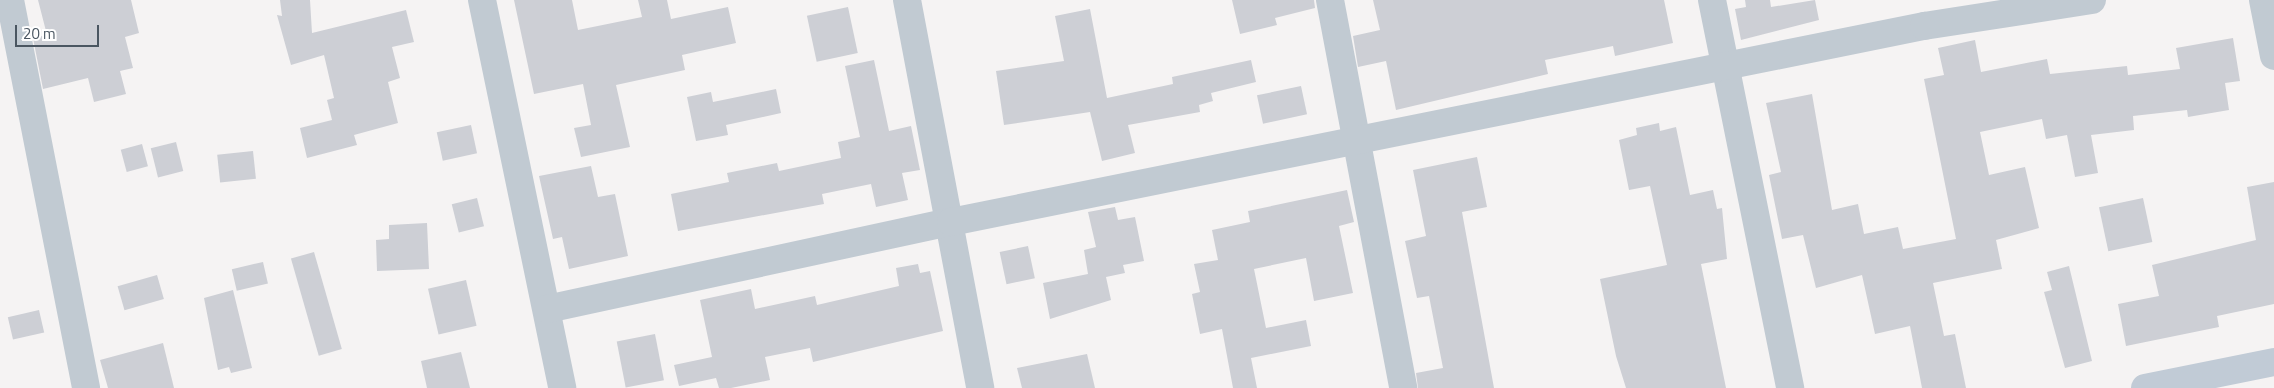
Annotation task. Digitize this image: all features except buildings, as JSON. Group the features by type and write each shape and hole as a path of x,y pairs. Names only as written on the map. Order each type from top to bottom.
{"main road":[{"path":"2145,388 2274,362"}],"street":[{"path":"10,0 86,388"},
{"path":"482,0 562,388"},
{"path":"907,0 951,222 980,388"},
{"path":"1330,0 1403,388"},
{"path":"1712,0 1790,388"},
{"path":"547,309 951,222 1357,143 1924,26 2092,0"},
{"path":"2263,0 2274,56"}]}
